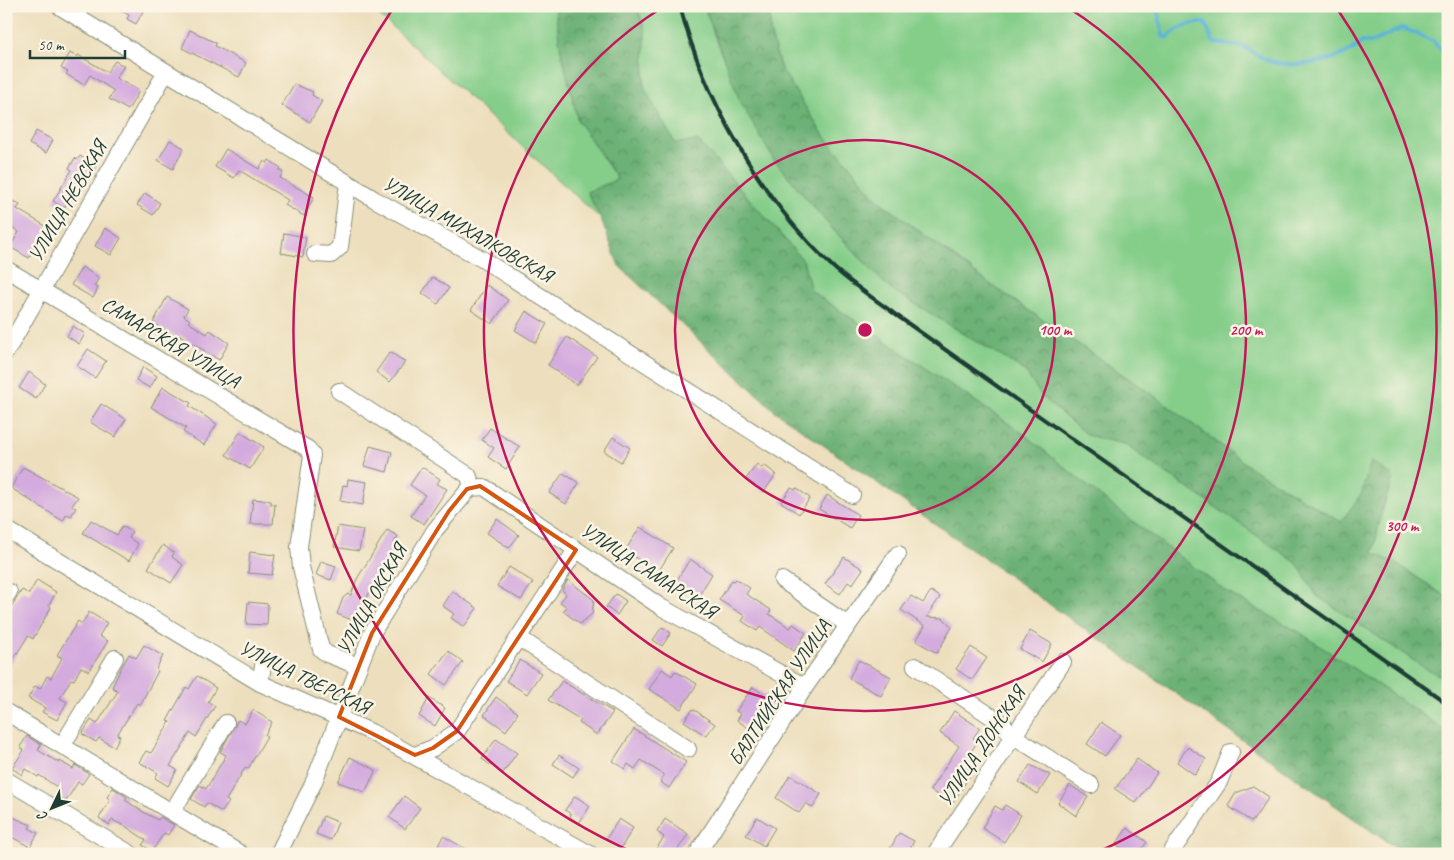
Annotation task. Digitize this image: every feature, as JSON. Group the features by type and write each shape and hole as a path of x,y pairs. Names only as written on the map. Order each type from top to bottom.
{"street":[{"name":"УЛИЦА МИХАЛКОВСКАЯ","path":"59,6 348,183 482,259 852,495"},
{"name":"УЛИЦА НЕВСКАЯ","path":"6,352 166,72"},
{"path":"315,254 331,255 340,247 348,183"},
{"name":"САМАРСКАЯ УЛИЦА","path":"6,269 299,442 312,455 299,547 301,567 321,649 327,654 358,666"},
{"path":"339,391 468,475 473,487"},
{"name":"УЛИЦА САМАРСКАЯ","path":"473,487 484,487 691,625 805,686"},
{"name":"УЛИЦА ОКСКАЯ","path":"278,854 313,784 372,633 435,530 465,491 473,487"},
{"name":"УЛИЦА ТВЕРСКАЯ","path":"6,529 76,574 260,683 339,717 415,755 590,854"},
{"path":"415,755 433,748 457,731 576,550"},
{"name":"БАЛТИЙСКАЯ УЛИЦА","path":"697,854 805,686 898,554"},
{"path":"782,580 848,626"},
{"path":"519,638 688,749"},
{"path":"62,746 115,658"},
{"path":"260,683 264,660"},
{"name":"УЛИЦА ДОНСКАЯ","path":"935,854 1012,735 1063,662"},
{"path":"915,666 1003,724 1012,735 1091,785"},
{"path":"6,712 241,854"},
{"path":"172,812 226,723"},
{"path":"1170,854 1219,782 1231,752"},
{"path":"6,780 131,854"}],"highlighted area":[{"path":"480,486 576,550 457,731 433,748 415,755 339,717 372,633 449,511 467,489"}],"green space":[{"path":"365,6 555,6 560,46 578,121 618,180 587,192 601,219 386,21"},
{"path":"555,6 637,6 645,31 644,88 675,143 698,141 803,260 811,291 1021,432 1111,505 1228,593 1299,632 1448,732 1448,854 1404,854 775,411 619,266 601,219 587,192 618,179 578,121 560,46"},
{"path":"637,6 704,6 720,51 772,157 827,223 889,288 1024,370 1043,398 1087,435 1124,444 1297,563 1317,596 1425,668 1448,679 1448,732 1299,632 1228,593 1111,505 1021,432 811,291 803,260 698,141 675,144 644,88 645,31"},
{"path":"704,6 770,6 770,32 780,67 822,133 879,201 987,282 1160,400 1254,470 1341,522 1362,493 1371,461 1393,477 1381,514 1373,553 1397,564 1448,598 1448,679 1425,668 1317,596 1297,563 1124,444 1087,435 1043,398 1024,370 889,288 827,223 772,157 740,101"},
{"path":"770,6 1448,6 1448,598 1397,564 1373,553 1381,514 1393,477 1371,461 1362,493 1341,522 1254,470 1160,400 987,282 879,201 822,133 780,67 770,32"}],"building":[{"path":"114,6 146,6 136,24 127,19 129,15"},
{"path":"190,30 216,43 215,46 246,63 239,77 182,48"},
{"path":"70,53 77,57 78,55 107,72 115,61 124,66 116,78 139,91 128,110 109,99 114,91 90,75 84,85 66,74 68,72 61,68"},
{"path":"294,84 313,92 312,95 322,101 310,122 282,105"},
{"path":"36,131 53,140 46,153 29,144"},
{"path":"170,140 184,148 173,169 158,160"},
{"path":"226,149 259,169 264,161 267,163 269,160 281,168 279,170 283,172 280,178 314,197 304,216 285,205 288,200 239,170 234,178 215,167"},
{"path":"80,156 96,166 88,180 86,178 73,200 70,198 64,208 53,201 72,170 69,168 75,158 77,160"},
{"path":"145,193 160,203 153,215 137,205"},
{"path":"6,197 20,205 17,209 47,227 29,258 10,247 19,232 8,225 6,229"},
{"path":"105,228 121,238 111,255 95,246"},
{"path":"284,233 306,237 303,257 281,253"},
{"path":"82,267 99,278 94,286 98,288 93,298 71,285"},
{"path":"433,277 449,288 438,304 422,293"},
{"path":"487,285 508,300 492,324 471,310"},
{"path":"167,297 188,309 184,316 190,320 188,322 207,334 210,330 229,343 219,360 180,335 179,338 153,323"},
{"path":"526,311 547,324 536,343 515,330"},
{"path":"73,326 85,334 79,344 67,336"},
{"path":"567,337 597,357 577,385 548,365"},
{"path":"88,349 106,361 95,378 77,366"},
{"path":"390,352 405,362 390,382 376,372"},
{"path":"143,367 157,376 150,388 136,380"},
{"path":"29,372 45,384 36,399 19,388"},
{"path":"163,387 191,403 189,406 217,424 204,445 183,432 186,428 151,407"},
{"path":"101,404 126,419 115,437 90,422"},
{"path":"490,428 520,447 506,469 488,457 494,448 482,440"},
{"path":"240,432 264,447 250,469 226,455"},
{"path":"613,437 630,448 621,462 604,451"},
{"path":"370,446 392,452 387,472 364,466"},
{"path":"757,464 762,468 764,465 776,474 764,492 746,479"},
{"path":"23,467 78,497 72,506 76,508 71,516 67,514 63,521 11,488"},
{"path":"422,467 440,479 437,484 447,489 424,524 411,516 425,495 410,485"},
{"path":"563,473 579,483 566,504 549,493"},
{"path":"348,479 367,482 363,505 340,501 343,485 347,486"},
{"path":"791,488 795,490 796,488 810,498 799,514 781,502"},
{"path":"827,495 858,515 850,528 819,509"},
{"path":"253,499 271,501 271,504 275,504 273,524 250,524"},
{"path":"497,519 519,535 509,548 487,533"},
{"path":"91,520 117,535 122,526 132,532 129,538 138,544 129,561 83,533"},
{"path":"338,526 363,530 359,551 334,547"},
{"path":"640,527 673,548 658,572 625,551"},
{"path":"387,530 398,536 394,543 401,547 389,567 385,564 373,594 369,593 357,622 337,614 343,598 348,594 351,595 357,579"},
{"path":"163,545 174,553 172,557 183,565 171,583 148,568"},
{"path":"250,552 275,555 272,575 248,573"},
{"path":"844,557 863,569 852,585 848,582 840,594 825,584"},
{"path":"690,559 712,574 698,597 675,583"},
{"path":"321,561 336,566 331,580 316,575"},
{"path":"509,567 533,582 521,600 497,586"},
{"path":"736,579 750,588 746,594 771,610 769,614 790,628 793,624 806,633 794,651 760,627 757,631 742,621 745,616 719,600 732,580"},
{"path":"37,580 56,592 49,605 51,607 33,639 28,636 6,671 6,615 22,590 29,594"},
{"path":"568,580 594,600 592,614 580,624 563,611 567,607 560,602 566,594 562,590"},
{"path":"452,591 477,608 464,627 451,618 454,614 443,606"},
{"path":"931,591 940,597 927,617 943,618 952,627 937,653 916,641 925,626 901,610 911,596 923,603"},
{"path":"616,594 626,601 617,615 606,607"},
{"path":"248,602 268,604 267,625 246,624"},
{"path":"89,612 107,623 99,636 108,641 89,671 81,667 74,680 71,679 60,698 67,702 57,720 42,712 45,708 28,698 35,686 40,689 47,676 51,678 62,658 57,655 78,621 82,624"},
{"path":"662,627 671,633 662,646 653,640"},
{"path":"1030,631 1052,644 1042,662 1020,649"},
{"path":"144,645 163,656 156,669 158,671 140,705 137,703 117,735 120,736 114,747 99,738 96,742 82,734 91,720 97,724 118,691 112,687 129,654 136,658"},
{"path":"971,647 987,658 972,680 956,669"},
{"path":"448,651 463,662 446,685 431,674"},
{"path":"520,660 541,673 527,694 506,681"},
{"path":"859,660 891,677 881,696 849,678"},
{"path":"662,669 672,676 675,671 697,684 681,709 649,689"},
{"path":"197,676 216,688 208,702 215,706 196,737 190,733 170,766 177,770 168,786 155,778 158,773 139,762 146,751 151,753 170,722 167,721 186,687 189,689"},
{"path":"562,681 613,712 597,735 579,723 581,720 548,700"},
{"path":"753,687 771,699 768,703 772,706 759,725 753,721 748,728 737,720 741,714 736,711"},
{"path":"496,697 518,713 506,731 484,715"},
{"path":"429,698 445,708 435,726 419,716"},
{"path":"693,709 715,724 706,736 684,721"},
{"path":"253,710 272,722 265,735 267,736 248,769 245,768 226,800 229,802 222,812 207,803 204,807 191,799 200,785 206,789 226,755 220,752 238,720 245,724"},
{"path":"954,711 980,728 973,738 978,741 962,765 972,772 952,804 930,790 959,746 940,733"},
{"path":"1101,722 1120,735 1105,756 1087,744"},
{"path":"634,729 686,762 669,788 660,782 664,775 641,760 635,769 628,764 625,769 613,761"},
{"path":"27,736 41,745 38,750 59,763 60,761 73,769 75,765 89,774 82,784 78,782 66,801 56,794 60,789 39,775 38,777 25,769 22,775 12,768 24,750 20,747"},
{"path":"496,739 517,753 503,773 482,759"},
{"path":"1188,747 1206,759 1195,775 1177,762"},
{"path":"559,755 579,768 573,777 553,764"},
{"path":"350,757 376,770 365,792 338,782"},
{"path":"1137,759 1157,773 1136,803 1115,789"},
{"path":"1030,765 1050,775 1038,794 1019,782"},
{"path":"790,775 821,794 813,808 806,803 799,813 776,798"},
{"path":"1070,785 1088,797 1076,816 1058,803"},
{"path":"1253,786 1269,797 1252,822 1228,806 1236,793"},
{"path":"113,788 127,797 125,800 145,813 158,820 160,817 174,825 168,835 164,833 152,851 142,845 146,840 125,826 112,820 109,825 99,818 110,800 107,797"},
{"path":"404,796 420,808 405,829 389,817"},
{"path":"575,796 590,806 579,823 570,817 571,814 565,810"},
{"path":"1005,805 1021,815 1004,842 982,828 995,806 1002,810"},
{"path":"6,814 31,825 29,828 38,833 30,847 6,834"},
{"path":"323,816 338,822 331,840 316,834"},
{"path":"757,817 775,828 764,846 746,835"},
{"path":"619,819 633,828 621,848 606,839"},
{"path":"665,819 688,834 675,854 653,854 664,837 657,832"},
{"path":"1127,828 1147,842 1138,854 1130,854 1116,844"},
{"path":"899,833 914,841 907,854 887,854"},
{"path":"443,836 475,854 434,854"}],"waterway":[{"path":"1157,6 1163,36 1167,38 1184,26 1194,23 1205,23 1213,42 1244,47 1264,59 1278,63 1304,64 1330,59 1342,55 1362,42 1372,42 1403,28 1433,41 1448,57"}],"railway":[{"path":"680,6 704,77 720,112 739,146 759,179 782,211 806,240 839,273 1448,704"}]}
